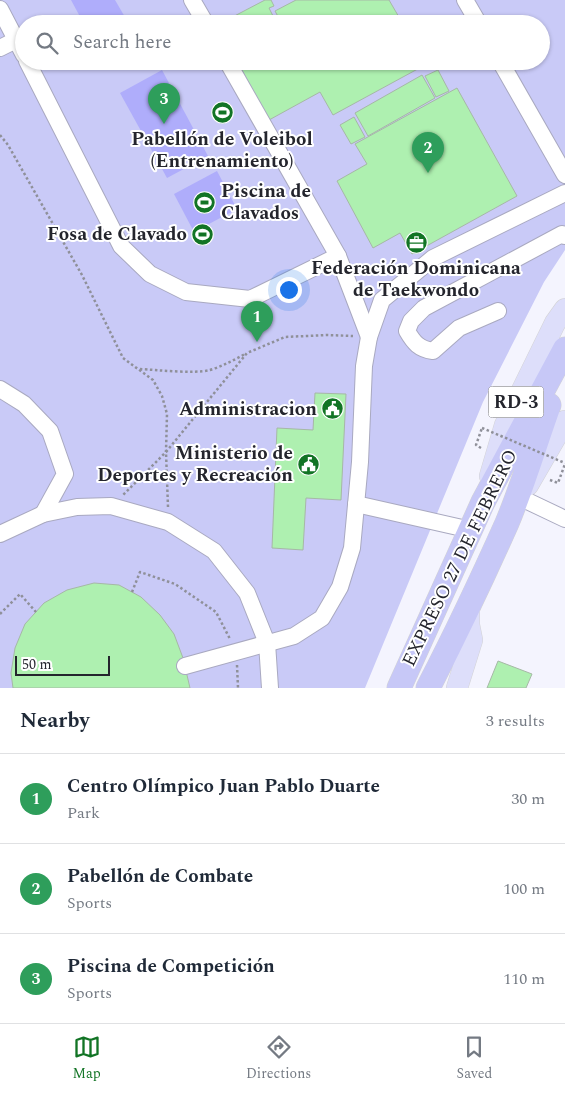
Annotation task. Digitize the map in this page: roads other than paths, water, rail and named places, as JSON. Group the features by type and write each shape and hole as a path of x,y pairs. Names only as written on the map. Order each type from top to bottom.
{"highway":[{"name":"EXPRESO 27 DE FEBRERO","path":"399,688 483,502 565,349"},
{"name":"EXPRESO 27 DE FEBRERO","path":"428,688 469,616 482,574 507,522 550,403 565,377"},
{"path":"442,688 469,616"}],"main road":[{"name":"RD-3","path":"483,502 505,425 565,309"},
{"name":"RD-3","path":"507,522 565,421"},
{"name":"RD-3","path":"457,688 472,640 469,616"}],"lane":[{"path":"192,0 201,15"},
{"path":"465,0 474,15"},
{"path":"0,9 15,38"},
{"path":"0,48 15,40"},
{"path":"32,70 121,246 150,274 186,292 250,299 338,256"},
{"path":"232,70 338,256 369,337"},
{"path":"505,70 565,175"},
{"path":"185,666 294,636 322,618 340,587 352,548 360,462 364,366 369,337 382,300 433,258 565,193"},
{"path":"498,311 459,328 433,351 423,350 414,342 408,331 411,321 424,308 562,234 565,236"},
{"path":"0,389 24,404 50,431 65,474 43,514"},
{"path":"520,498 565,519"},
{"path":"356,504 471,530"},
{"path":"0,534 43,514 77,507 111,506 168,522 214,551 247,593 267,643 270,688"}],"water":[{"path":"71,0 115,0 124,15 79,15"},
{"path":"162,70 208,156 167,178 120,93"},
{"name":"Piscina de Clavados","path":"217,171 237,209 194,232 174,194"}],"place":[{"name":"Pabellón de Voleibol (Entrenamiento)","path":"222,113"},
{"name":"Piscina de Competición","path":"164,124"},
{"name":"Pabellón de Combate","path":"428,173"},
{"name":"Piscina de Clavados","path":"205,202"},
{"name":"Fosa de Clavado","path":"203,234"},
{"name":"Federación Dominicana de Taekwondo","path":"416,242"},
{"name":"Centro Olímpico Juan Pablo Duarte","path":"257,342"},
{"name":"Administracion","path":"333,409"},
{"name":"Ministerio de Deportes y Recreación","path":"309,464"}]}
